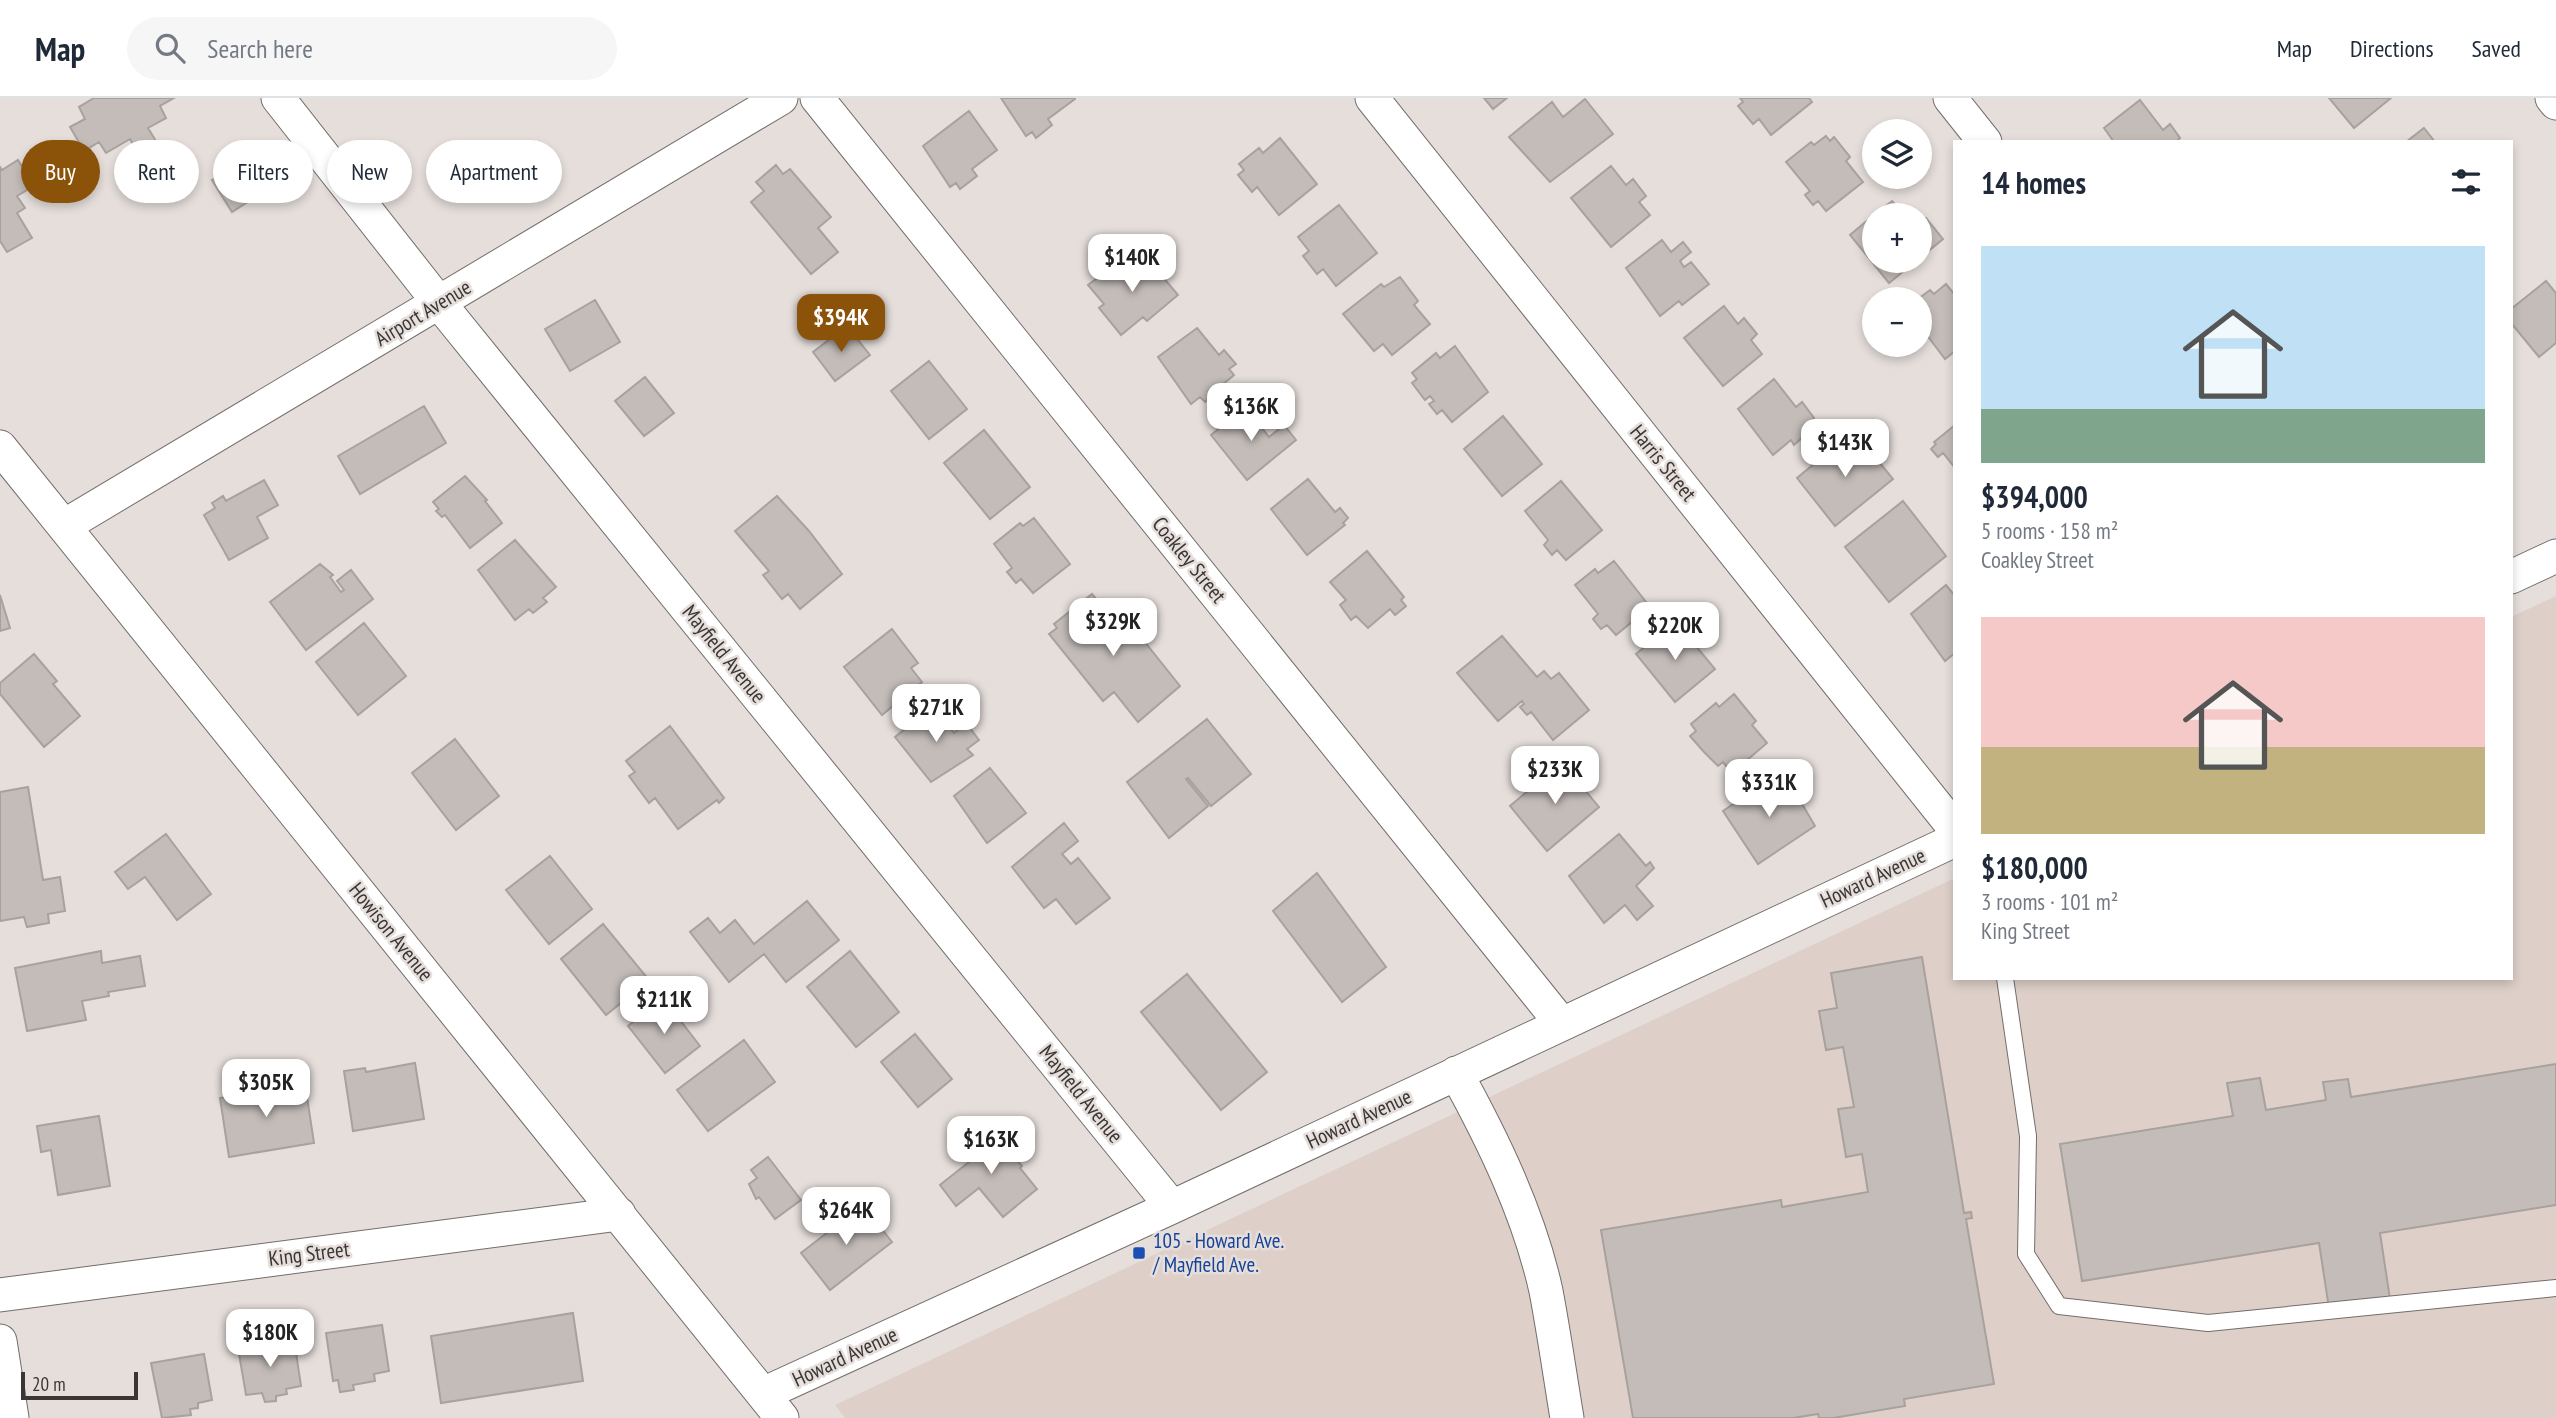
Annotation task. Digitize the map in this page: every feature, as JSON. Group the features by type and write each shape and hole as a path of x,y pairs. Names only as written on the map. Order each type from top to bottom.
{"street":[{"name":"Mayfield Avenue","path":"278,98 440,304 1172,1207"},
{"name":"Airport Avenue","path":"64,526 440,304 781,98"},
{"name":"Coakley Street","path":"817,98 1561,1023"},
{"name":"Harris Street","path":"1372,98 1953,826"},
{"path":"1950,98 1983,140"},
{"path":"2552,98 2556,103"},
{"name":"Howison Avenue","path":"0,447 772,1406"},
{"path":"2513,576 2556,556"},
{"name":"Howard Avenue","path":"772,1406 1172,1207 1953,841"},
{"path":"1456,1073 1482,1121 1518,1203 1545,1289 1567,1418"},
{"name":"King Street","path":"0,1295 619,1214"},
{"path":"0,1341 12,1418"}],"lane":[{"path":"2005,980 2028,1136 2026,1254 2059,1306 2208,1323 2556,1288"}],"shaded area":[{"path":"2556,596 2556,1418 845,1418 835,1405 1953,879 1953,980 2513,980 2513,616"}],"building":[{"path":"94,98 174,98 160,106 166,118 148,128 155,140 114,140 114,148 106,153 100,140 78,140 70,127 85,119 79,107"},
{"path":"1001,98 1075,99 1048,119 1052,125 1036,138 1032,132 1026,136"},
{"path":"1484,98 1507,98 1493,109"},
{"path":"1740,98 1809,98 1812,102 1771,135 1759,119 1753,124 1738,106 1743,102"},
{"path":"2329,98 2391,98 2354,128"},
{"path":"1585,99 1613,134 1550,182 1509,137 1552,102 1563,117"},
{"path":"2140,100 2163,130 2170,124 2180,138 2113,140 2104,128"},
{"path":"969,111 997,150 972,169 977,176 960,189 956,183 950,187 923,146"},
{"path":"2424,128 2433,140 2409,140"},
{"path":"1826,136 1830,141 1834,137 1850,157 1846,161 1862,181 1826,211 1818,201 1813,205 1805,195 1810,191 1786,162 1811,142 1814,145"},
{"path":"1280,138 1317,184 1279,215 1257,187 1252,192 1238,175 1244,170 1239,164 1259,148 1263,153"},
{"path":"18,160 21,165 21,194 17,196 25,208 17,213 32,238 7,252 0,241 0,167 2,170"},
{"path":"776,165 783,174 790,169 831,217 818,228 838,252 811,274 751,202 764,191 756,182"},
{"path":"1611,166 1626,185 1633,179 1646,196 1639,202 1650,215 1611,247 1571,198"},
{"path":"226,203 246,203 232,212"},
{"path":"1339,205 1377,253 1336,286 1323,269 1317,274 1303,256 1309,251 1298,237"},
{"path":"1862,225 1862,250 1850,235"},
{"path":"1932,225 1943,239 1932,248"},
{"path":"1662,240 1671,252 1683,242 1691,252 1680,261 1684,267 1691,262 1709,284 1682,305 1679,301 1660,316 1626,268"},
{"path":"1126,257 1139,272 1151,263 1178,295 1147,321 1143,317 1121,335 1099,308 1104,304 1088,285"},
{"path":"1881,273 1901,273 1889,283"},
{"path":"1400,277 1418,301 1414,305 1430,324 1392,355 1383,344 1374,351 1343,314 1381,284 1384,287"},
{"path":"2546,281 2556,293 2556,343 2539,357 2513,325 2513,307"},
{"path":"1946,284 1953,293 1953,353 1945,359 1932,342 1932,292 1934,294"},
{"path":"595,300 620,342 570,371 545,329"},
{"path":"1724,306 1738,324 1744,318 1757,334 1751,340 1762,354 1723,386 1684,338"},
{"path":"847,326 870,355 835,381 813,352"},
{"path":"1197,328 1219,355 1224,350 1236,364 1229,369 1234,375 1216,390 1213,387 1208,392 1211,397 1205,402 1200,397 1191,404 1158,357"},
{"path":"1455,346 1488,392 1452,422 1442,410 1437,414 1429,404 1434,401 1430,396 1425,400 1412,383 1417,379 1412,373 1436,353 1440,358"},
{"path":"929,361 967,409 929,439 891,391"},
{"path":"645,377 674,413 644,436 615,401"},
{"path":"1774,379 1796,407 1802,402 1814,418 1809,423 1813,428 1794,445 1791,440 1773,455 1738,409"},
{"path":"424,406 446,443 360,494 338,456"},
{"path":"1246,407 1269,437 1284,425 1296,440 1247,480 1211,435"},
{"path":"1503,416 1542,464 1502,496 1464,449"},
{"path":"1953,427 1953,466 1943,453 1938,457 1931,449 1936,444 1934,442"},
{"path":"984,430 1030,487 990,519 944,463"},
{"path":"1854,431 1893,479 1835,526 1797,478"},
{"path":"465,476 487,500 485,501 502,523 470,548 445,515 442,517 436,511 439,509 433,502"},
{"path":"1308,479 1335,512 1340,508 1348,518 1343,523 1345,525 1307,555 1271,509"},
{"path":"264,480 278,505 257,517 268,538 229,560 204,515 215,508 212,503 223,496 226,501"},
{"path":"1561,481 1602,530 1566,560 1557,550 1552,555 1544,545 1548,540 1525,511"},
{"path":"777,496 809,531 842,574 800,609 788,594 782,599 763,575 769,571 735,531"},
{"path":"1903,501 1946,556 1889,602 1845,547"},
{"path":"1034,518 1070,564 1033,593 1021,579 1016,583 1007,572 1012,568 994,544 1020,523 1023,526"},
{"path":"515,540 556,587 543,598 547,602 533,613 529,609 515,620 478,570"},
{"path":"1367,551 1404,597 1401,600 1406,606 1395,615 1390,609 1368,628 1356,616 1351,620 1340,605 1346,600 1330,582"},
{"path":"1614,561 1650,607 1616,635 1607,625 1601,629 1593,619 1598,614 1575,585 1595,569 1598,573"},
{"path":"320,564 333,575 330,577 341,592 344,590 337,581 351,570 373,599 306,650 270,602"},
{"path":"1946,585 1953,594 1953,655 1945,661 1911,614"},
{"path":"1092,594 1120,628 1128,621 1180,686 1138,722 1114,692 1103,701 1049,634 1057,628 1054,624"},
{"path":"0,595 10,628 0,631"},
{"path":"1676,622 1715,669 1675,702 1636,654"},
{"path":"364,623 406,676 358,715 316,662"},
{"path":"892,629 918,663 911,668 922,682 882,715 844,667"},
{"path":"1502,636 1537,677 1544,671 1551,679 1559,673 1589,710 1553,740 1531,712 1527,715 1520,707 1524,704 1522,701 1498,721 1457,673"},
{"path":"34,654 57,681 53,684 80,716 44,747 0,694 0,683"},
{"path":"1734,694 1756,721 1752,725 1767,743 1732,773 1723,762 1718,766 1690,736 1696,731 1691,724 1716,703 1719,707"},
{"path":"933,707 954,733 966,723 979,740 967,749 973,755 931,782 895,737"},
{"path":"1207,719 1251,774 1211,806 1188,778 1186,779 1208,806 1169,838 1127,782"},
{"path":"670,726 724,798 719,803 717,800 678,829 655,798 649,803 629,776 635,772 626,761"},
{"path":"455,739 499,796 456,830 412,773"},
{"path":"1562,762 1599,807 1547,851 1510,806"},
{"path":"990,768 1026,813 987,843 954,796"},
{"path":"1785,775 1815,826 1758,864 1723,811 1764,783 1766,787"},
{"path":"28,787 43,880 60,877 65,911 48,914 49,923 27,927 24,917 0,921 0,792"},
{"path":"1064,823 1078,841 1062,854 1071,864 1078,858 1110,898 1076,924 1056,899 1044,908 1012,867"},
{"path":"166,834 211,894 177,920 145,877 128,889 115,872"},
{"path":"1619,834 1646,866 1650,862 1654,868 1636,886 1653,906 1637,920 1625,905 1604,923 1569,876"},
{"path":"550,856 592,909 549,944 506,890"},
{"path":"1317,873 1386,967 1342,1002 1273,911"},
{"path":"807,901 839,940 786,982 764,954 729,982 690,932 708,918 720,933 735,920 754,944"},
{"path":"603,924 649,980 606,1015 561,959"},
{"path":"101,951 102,963 140,956 145,986 108,992 109,996 82,1001 86,1020 27,1031 15,968"},
{"path":"850,951 899,1012 856,1047 807,987"},
{"path":"1922,957 1964,1213 1971,1212 1972,1218 1966,1219 1994,1384 1904,1399 1905,1406 1833,1418 1819,1418 1818,1414 1793,1418 1633,1418 1601,1230 1781,1200 1782,1207 1868,1192 1862,1154 1846,1157 1838,1109 1854,1107 1843,1047 1826,1050 1819,1011 1837,1008 1831,973"},
{"path":"1187,974 1267,1072 1221,1110 1141,1012"},
{"path":"663,998 700,1046 665,1073 628,1026"},
{"path":"915,1034 952,1079 918,1107 881,1062"},
{"path":"744,1040 775,1082 708,1131 677,1090"},
{"path":"415,1063 424,1119 353,1131 344,1071 365,1068 366,1072"},
{"path":"2556,1064 2556,1205 2380,1233 2390,1299 2329,1308 2319,1243 2082,1281 2060,1144 2233,1116 2227,1083 2260,1078 2266,1110 2326,1100 2323,1082 2348,1079 2351,1097"},
{"path":"305,1084 314,1143 229,1157 220,1098 227,1097 225,1089 247,1085 249,1093"},
{"path":"99,1116 110,1186 58,1195 51,1150 41,1152 37,1126"},
{"path":"988,1128 1022,1166 1020,1168 1037,1189 1003,1217 979,1188 956,1206 940,1185 974,1158 966,1147"},
{"path":"768,1157 801,1200 775,1219 759,1197 756,1199 749,1184 757,1178 751,1170"},
{"path":"863,1205 892,1242 830,1290 801,1253"},
{"path":"573,1313 583,1381 441,1403 431,1336"},
{"path":"382,1325 389,1371 374,1374 375,1381 353,1385 354,1390 340,1392 338,1380 333,1381 326,1333"},
{"path":"294,1339 301,1386 286,1389 287,1394 276,1396 276,1401 265,1402 262,1393 246,1395 238,1348"},
{"path":"204,1354 212,1400 198,1403 198,1408 190,1409 191,1415 162,1418 151,1363"}],"place":[{"name":"105 - Howard Ave. / Mayfield Ave.","path":"1139,1253"}]}
